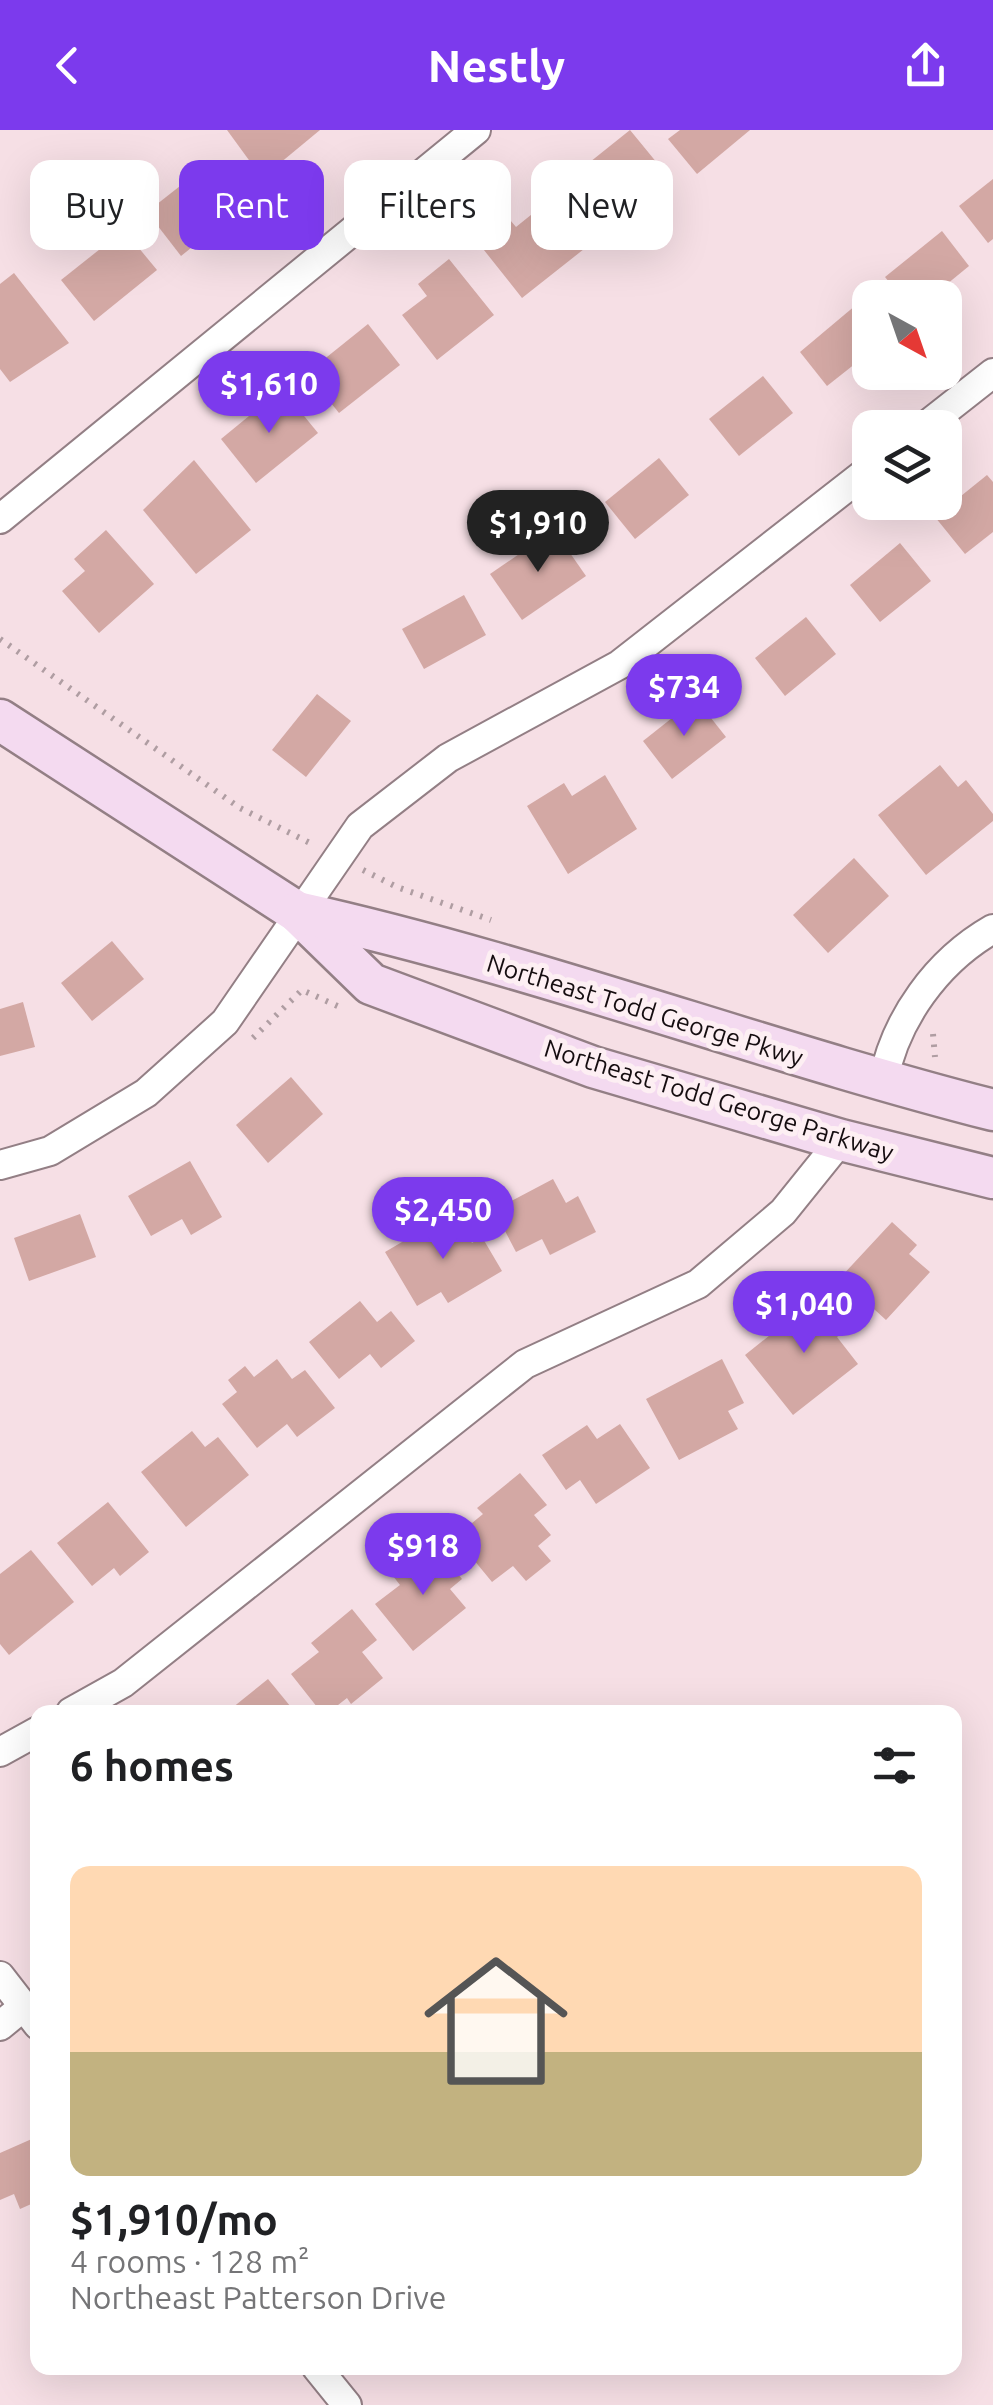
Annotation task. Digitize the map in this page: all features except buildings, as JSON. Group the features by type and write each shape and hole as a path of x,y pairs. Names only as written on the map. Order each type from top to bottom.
{"main road":[{"name":"Northeast Todd George Parkway","path":"0,720 297,912 371,984 593,1068 841,1140 993,1178"},
{"name":"Northeast Todd George Pkwy","path":"297,912 886,1064 993,1110"}],"street":[{"path":"0,519 476,130"},
{"path":"946,410 993,373"},
{"path":"0,1165 50,1151 146,1093 225,1022 297,912 360,826 448,758 619,665 852,483"},
{"path":"886,1064 912,1006 940,973 993,929"},
{"path":"84,1705 123,1684 525,1364 698,1284 782,1212 841,1140"},
{"path":"0,1752 30,1735"},
{"path":"0,1976 30,2016 0,2026"},
{"path":"323,2375 347,2405"}],"path":[{"path":"0,639 240,808 398,888 506,926"},
{"path":"240,1052 302,990 350,1012"},
{"path":"935,1057 933,1031 939,1022"},
{"path":"886,1064 935,1057 954,1062"}]}
